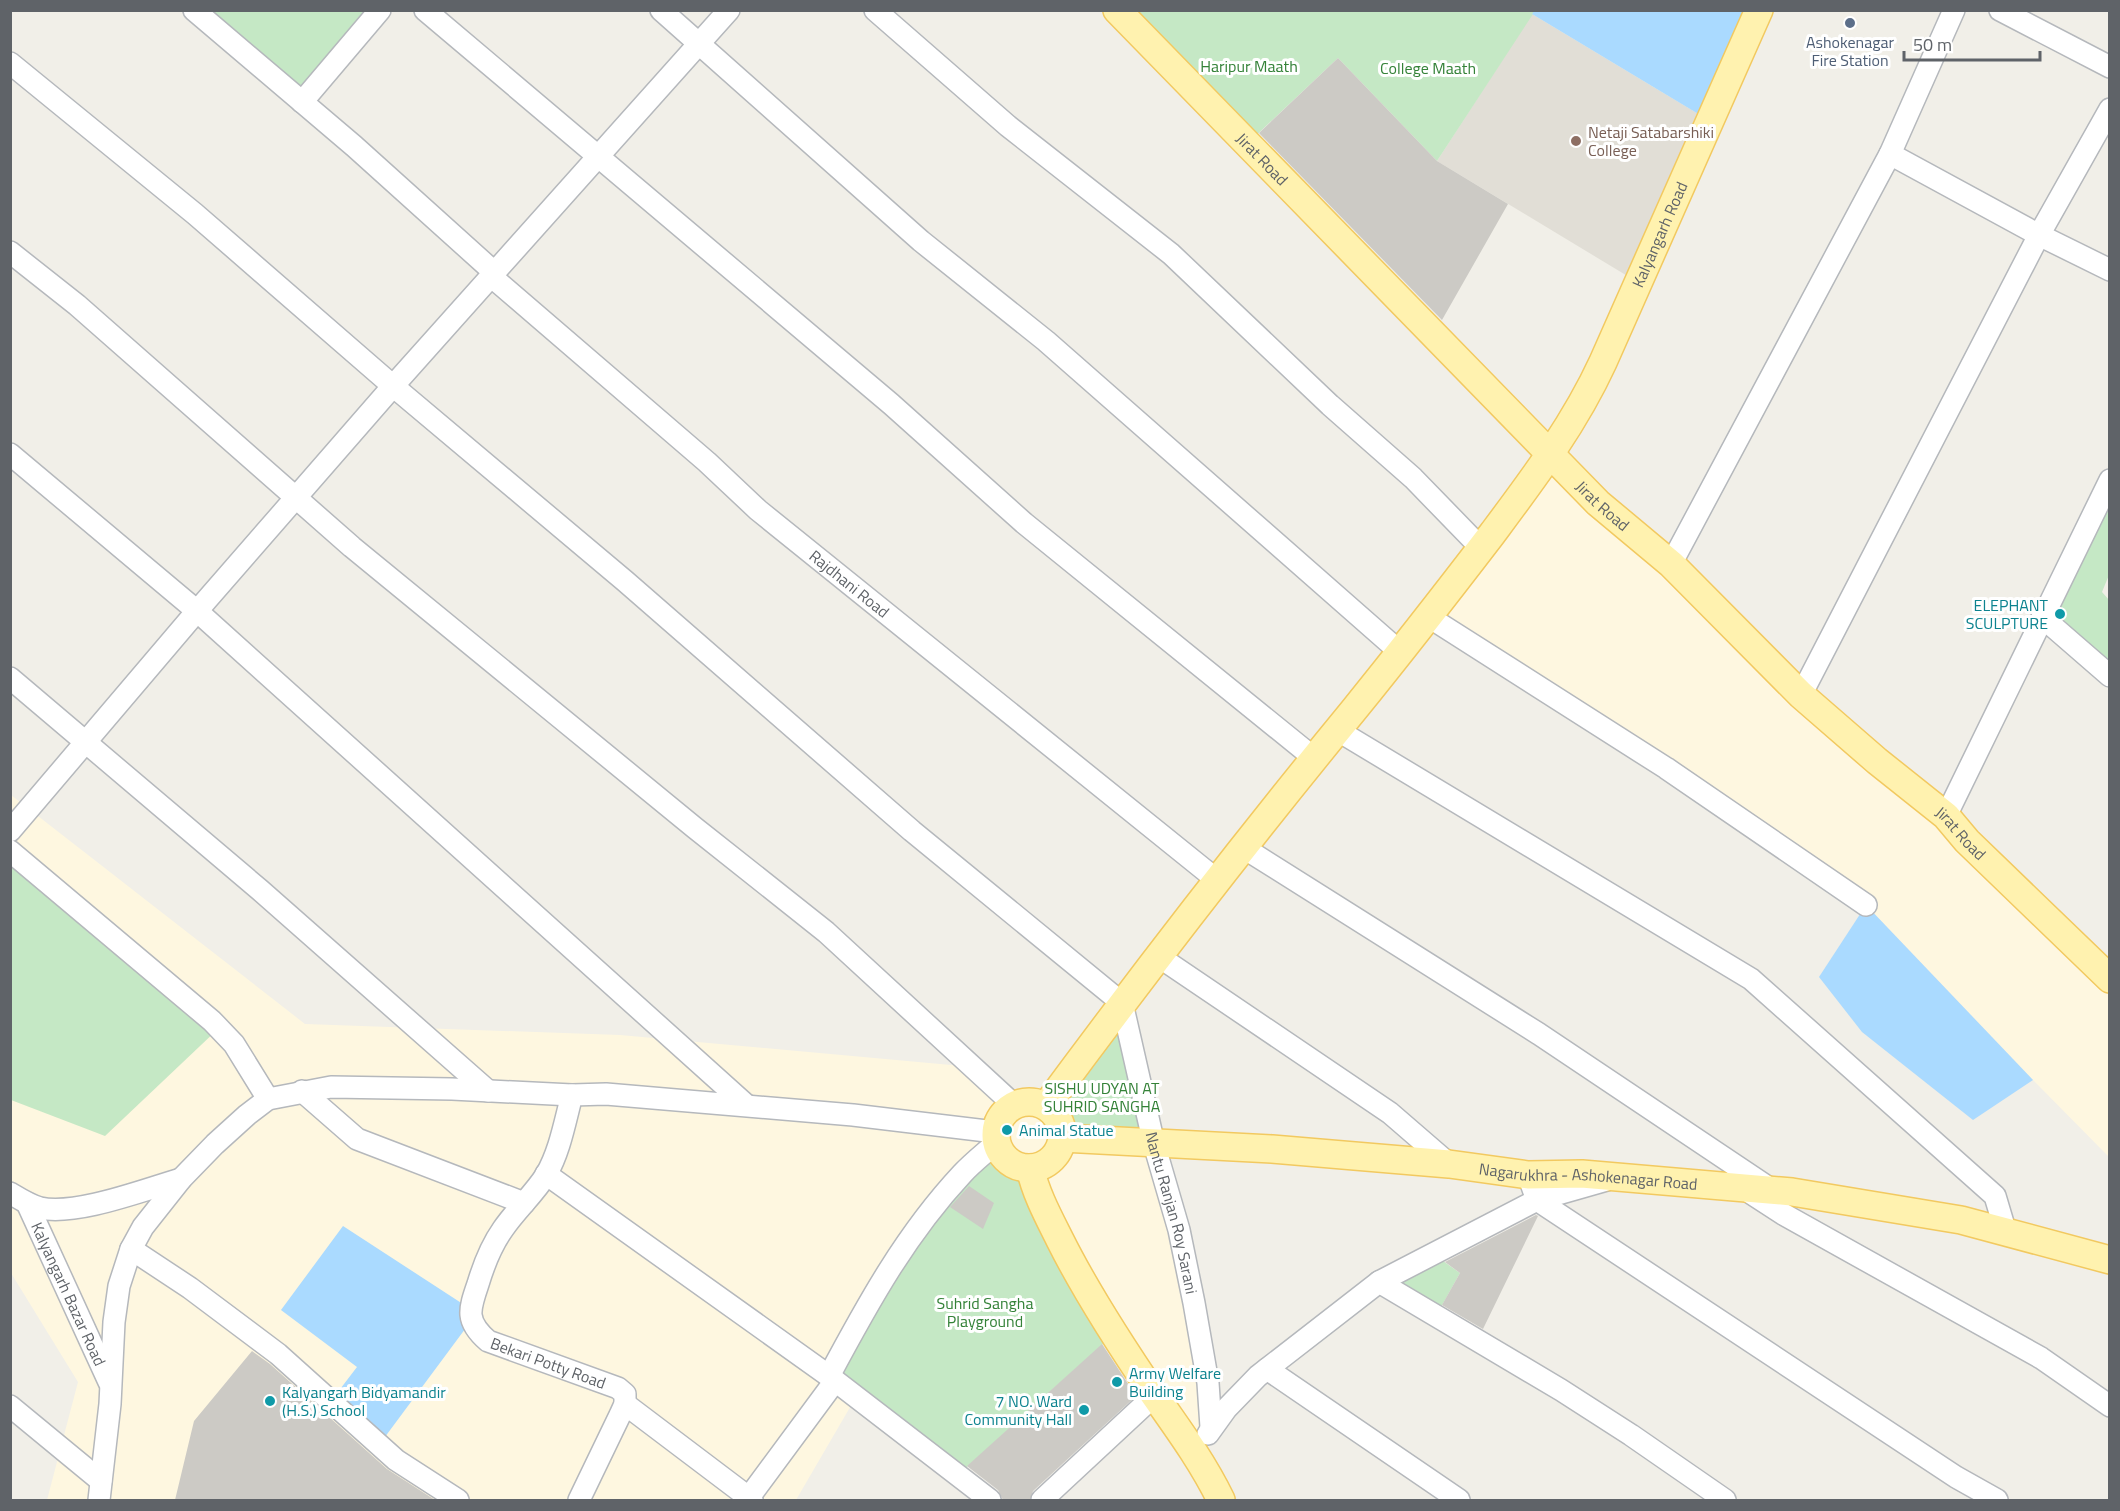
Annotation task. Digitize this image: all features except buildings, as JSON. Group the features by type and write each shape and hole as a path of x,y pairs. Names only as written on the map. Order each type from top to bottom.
{"main road":[{"name":"Jirat Road","path":"1118,10 1598,503 1671,564 1801,695 1877,761 1946,816 1967,841 2109,979"},
{"name":"Kalyangarh Road","path":"1046,1106 1217,880 1429,617 1550,455 1593,383 1759,10"},
{"path":"1025,1102 1046,1106 1060,1122 1062,1138 1057,1153 1050,1161 1030,1168 1019,1167 1009,1162 1001,1154 996,1138 998,1121 1014,1105 1025,1102"},
{"name":"Nagarukhra - Ashokenagar Road","path":"1062,1138 1272,1149 1449,1164 1528,1175 1582,1174 1772,1190 1961,1220 2109,1260"},
{"path":"1030,1168 1036,1192 1070,1260 1155,1395 1197,1456 1221,1500"}],"street":[{"name":"Rajdhani Road","path":"194,10 354,146 493,275 707,462 758,510 1217,880"},
{"path":"302,102 380,10"},
{"path":"425,10 891,404 1024,523 1314,758"},
{"path":"661,10 921,241 1047,341 1401,652"},
{"path":"10,831 393,386 729,10"},
{"path":"875,10 1008,126 1171,254 1330,405 1413,478 1481,548"},
{"path":"1671,564 1890,154 1954,10"},
{"path":"2000,10 2109,67"},
{"path":"10,63 195,214 393,386 625,581 912,831 1122,1003"},
{"path":"1801,695 2039,235 2109,109"},
{"path":"1890,154 2039,235 2109,270"},
{"path":"10,252 76,305 352,547 695,828 826,932 1014,1105"},
{"path":"10,454 197,611 745,1104"},
{"path":"1946,816 2109,480"},
{"path":"1429,617 1666,768 1866,906"},
{"path":"2042,618 2109,676"},
{"path":"10,678 260,890 488,1091"},
{"path":"1337,730 1750,978 1995,1196 2006,1233"},
{"path":"1244,848 1539,1034 1772,1190"},
{"path":"10,851 212,1021 239,1051 268,1099"},
{"path":"1158,956 1390,1113 1449,1164"},
{"name":"Nantu Ranjan Roy Sarani","path":"1122,1003 1154,1144 1179,1230 1208,1383 1211,1427"},
{"path":"100,1491 110,1404 114,1322 119,1286 131,1249 143,1227 181,1179 214,1144 268,1099 331,1087 572,1095 606,1094 745,1104 853,1115 996,1138"},
{"path":"302,1091 357,1139 524,1203"},
{"name":"Bekari Potty Road","path":"572,1095 554,1160 488,1253 470,1308 471,1322 488,1341 618,1388 624,1394 625,1404"},
{"path":"579,1500 625,1404 749,1500 832,1378 871,1296 901,1250 963,1173 996,1138"},
{"path":"546,1174 832,1378 990,1500"},
{"path":"1528,1175 1537,1200 1956,1477 1997,1500"},
{"path":"1197,1456 1211,1427 1241,1392 1379,1282 1537,1200 1617,1177"},
{"path":"19,1198 39,1208 58,1210 78,1208 181,1179"},
{"path":"1743,1188 1783,1214 2041,1358 2109,1406"},
{"name":"Kalyangarh Bazar Road","path":"19,1198 110,1386"},
{"path":"131,1249 190,1287 278,1354 396,1460 458,1500"},
{"path":"1379,1282 1571,1397 1725,1500"},
{"path":"1267,1369 1459,1500"},
{"path":"1042,1500 1155,1395"},
{"path":"10,1406 100,1491"}],"shaded area":[{"name":"Netaji Satabarshiki College","path":"1532,14 1710,121 1639,283 1437,161"},
{"path":"1550,455 2109,978 2109,1157 1866,905 1429,617"},
{"path":"11,795 305,1024 620,1035 973,1067 1075,1139 1154,1144 1208,1383 1197,1456 1109,1324 856,1397 796,1500 419,1500 228,1381 185,1500 47,1500 78,1382 11,1273"}],"green space":[{"path":"194,11 380,11 302,102"},
{"path":"1117,11 1535,11 1437,161 1338,58 1247,144"},
{"path":"2109,480 2109,575 2102,592 2109,600 2109,665 2048,611"},
{"path":"10,851 219,1028 105,1136 11,1100"},
{"name":"SISHU UDYAN AT SUHRID SANGHA","path":"1122,1003 1154,1144 1062,1138 1046,1106"},
{"name":"Suhrid Sangha Playground","path":"996,1143 1009,1162 1019,1167 1115,1333 958,1475 829,1376 871,1296"},
{"path":"1433,1254 1460,1273 1436,1316 1379,1282"}],"water":[{"path":"1535,10 1759,11 1710,121 1532,14"},
{"path":"1866,905 2033,1080 1973,1120 1862,1032 1819,977"},
{"path":"343,1226 469,1308 471,1321 379,1445 331,1401 357,1367 281,1310"}],"place":[{"name":"Ashokenagar Fire Station","path":"1850,23"},
{"name":"Netaji Satabarshiki College","path":"1576,141"},
{"name":"ELEPHANT SCULPTURE","path":"2060,614"},
{"name":"Animal Statue","path":"1007,1130"},
{"name":"Army Welfare Building","path":"1117,1382"},
{"name":"Kalyangarh Bidyamandir (H.S.) School","path":"270,1401"},
{"name":"7 NO. Ward Community Hall","path":"1084,1410"}],"park label":[{"name":"Haripur Maath","path":"1249,66"},
{"name":"College Maath","path":"1428,68"}]}
